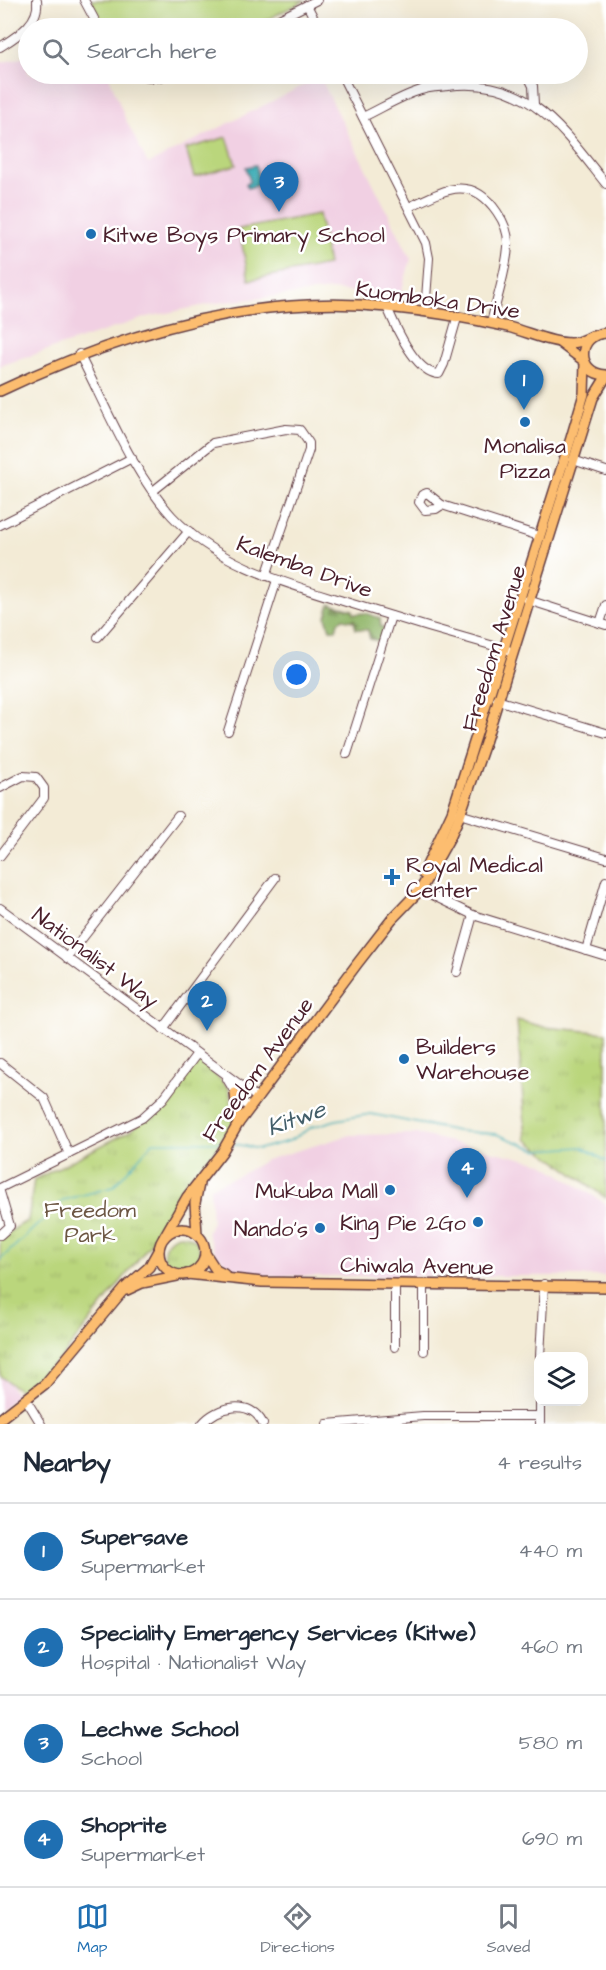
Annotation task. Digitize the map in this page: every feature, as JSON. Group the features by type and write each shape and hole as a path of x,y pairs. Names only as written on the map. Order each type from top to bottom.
{"main road":[{"name":"Kuomboka Drive","path":"0,390 79,354 133,335 237,313 313,306 387,307 425,312 491,323 558,341"},
{"path":"558,341 579,342 600,333"},
{"path":"589,396 584,347 600,333"},
{"path":"558,341 585,362 593,372 606,376 589,396"},
{"name":"Freedom Avenue","path":"164,1237 178,1210 222,1152 238,1124 357,964 418,888 456,813 497,700 508,650 528,600 573,460 589,396"},
{"name":"Freedom Avenue","path":"456,813 508,650 539,536 589,396"},
{"path":"557,509 559,475"},
{"path":"235,1093 238,1124"},
{"name":"Freedom Avenue","path":"197,1234 195,1203 202,1176"},
{"path":"0,1419 27,1401 62,1366 122,1293 149,1267 164,1237 170,1232 184,1229 197,1234 216,1270 229,1277"},
{"path":"159,1249 164,1267 184,1275"},
{"path":"122,1293 142,1283 184,1275 198,1269 205,1253"},
{"name":"Chiwala Avenue","path":"184,1275 229,1277 262,1282 424,1286 543,1284 606,1287"}],"street":[{"path":"35,18 36,0"},
{"path":"84,0 94,18"},
{"path":"281,18 317,0"},
{"path":"307,5 314,18"},
{"path":"0,47 18,34"},
{"path":"346,84 409,207 428,250 425,312"},
{"path":"363,117 429,84"},
{"path":"422,89 460,84 483,85 499,88 534,104 562,130 606,184"},
{"path":"532,84 534,104"},
{"path":"409,207 443,191 461,188 480,193 493,206 504,224 508,242 491,323"},
{"path":"387,307 412,354 430,373 439,374 444,364 457,318"},
{"name":"Kalemba Drive","path":"79,354 132,458 153,491 174,518 224,556 277,580 508,650"},
{"path":"153,491 213,443 294,428 305,434 309,450 266,576"},
{"path":"0,525 132,458"},
{"path":"573,460 606,471"},
{"path":"442,505 539,536"},
{"path":"98,637 189,531"},
{"path":"228,731 277,580"},
{"path":"528,600 603,624 606,605"},
{"path":"347,754 391,616"},
{"path":"497,700 606,733"},
{"path":"0,788 23,776 36,777 42,784 44,798 0,856"},
{"path":"456,813 605,859"},
{"path":"67,958 178,816"},
{"path":"163,1029 275,878"},
{"path":"586,950 606,881"},
{"path":"418,888 473,915 606,956"},
{"name":"Nationalist Way","path":"0,908 227,1078 258,1098"},
{"path":"457,972 473,915"},
{"path":"0,1188 147,1114 163,1099 196,1054"},
{"path":"0,1063 44,1098 69,1154"},
{"path":"227,1078 235,1093 250,1108"},
{"path":"0,1192 10,1226 0,1235"},
{"path":"540,1352 543,1284"},
{"path":"395,1285 396,1347"},
{"path":"424,1286 424,1351"},
{"path":"27,1401 41,1424"},
{"path":"202,1424 212,1413 229,1407 238,1407 256,1415 263,1424"},
{"path":"327,1424 423,1416 540,1420"}],"shaded area":[{"path":"18,58 18,84 112,84 125,118 148,164 306,84 324,84 411,259 400,296 331,290 216,303 147,317 0,366 0,63"},
{"name":"Mukuba Mall","path":"417,1134 542,1163 606,1204 606,1276 267,1276 231,1269 215,1252 207,1233 212,1221 210,1187 238,1176 266,1160 350,1135"},
{"path":"0,1365 16,1396 0,1411"}],"green space":[{"path":"91,0 306,0 270,18 100,18"},
{"path":"227,137 236,165 194,177 186,149"},
{"path":"319,214 328,265 249,280 239,229"},
{"path":"330,604 353,610 354,614 365,613 380,618 381,627 385,627 380,641 370,639 368,630 356,629 354,621 343,619 338,622 336,630 330,629 326,617"},
{"path":"517,1020 544,1027 606,1033 606,1198 526,1139"},
{"name":"Freedom Park","path":"198,1059 229,1088 235,1122 164,1226 63,1356 22,1392 0,1376 0,1238 28,1220 34,1180 130,1131 167,1101"},
{"path":"182,1235 195,1240 200,1253 195,1266 182,1271 169,1266 164,1253 169,1240"}],"water":[{"path":"256,165 260,185 247,188 246,184 250,182 246,167"}],"waterway":[{"name":"Kitwe","path":"230,1143 259,1149 289,1141 312,1127 371,1114 457,1131 496,1134 538,1150 582,1147 606,1161"},
{"name":"Kitwe","path":"0,1260 64,1200 113,1187 153,1142 223,1142"}],"place":[{"name":"Lechwe School","path":"279,212"},
{"name":"Kitwe Boys Primary School","path":"91,234"},
{"name":"Supersave","path":"524,410"},
{"name":"Monalisa Pizza","path":"525,422"},
{"name":"Royal Medical Center","path":"392,877"},
{"name":"Speciality Emergency Services (Kitwe)","path":"207,1031"},
{"name":"Builders Warehouse","path":"404,1059"},
{"name":"Mukuba Mall","path":"390,1190"},
{"name":"Shoprite","path":"467,1198"},
{"name":"King Pie 2Go","path":"478,1222"},
{"name":"Nando's","path":"320,1228"}]}
